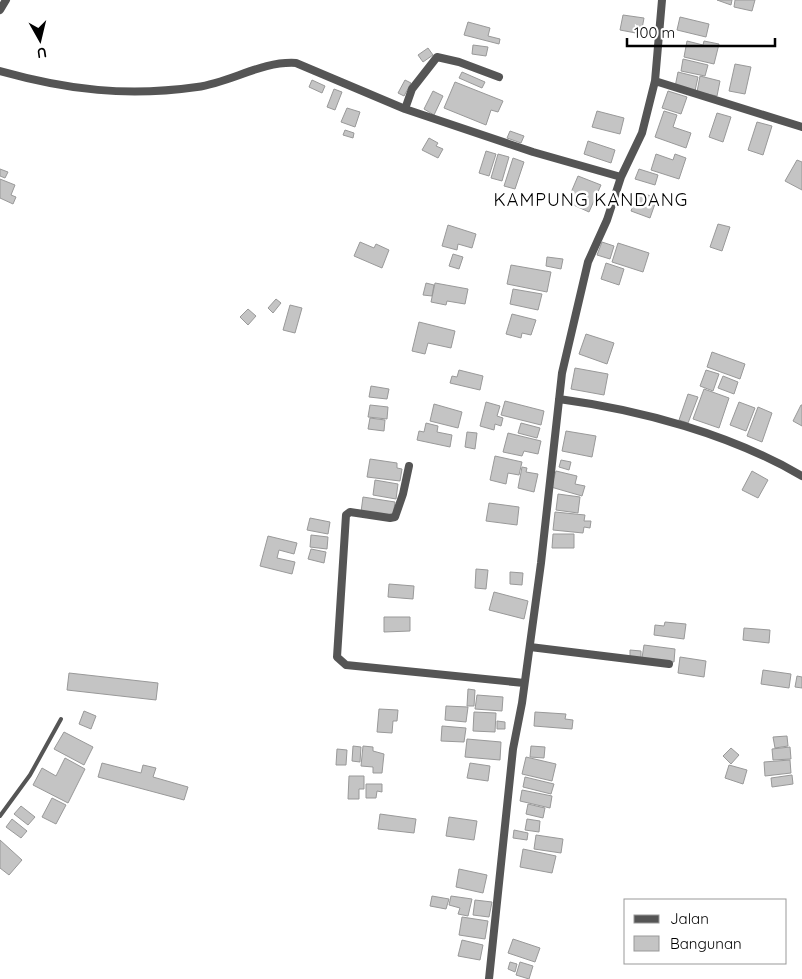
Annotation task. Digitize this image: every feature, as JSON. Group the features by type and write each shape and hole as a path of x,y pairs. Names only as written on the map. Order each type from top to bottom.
{"street":[{"path":"0,10 6,0"},
{"path":"489,979 513,749 530,647 562,373 588,262 607,220 621,177 642,133 655,81 662,0"},
{"path":"405,108 412,90 437,57 459,62 499,77"},
{"path":"0,71 44,83 114,93 197,87 230,78 262,66 281,62 296,63 405,108 533,152 621,177"},
{"path":"655,81 802,127"},
{"path":"559,399 607,405 657,418 736,445 802,476"},
{"path":"409,466 403,494 395,517 390,518 350,512 346,515 336,657 346,665 524,683"},
{"path":"530,647 669,664"}],"lane":[{"path":"0,816 30,775 61,718"}],"building":[{"path":"717,0 732,0 731,5"},
{"path":"735,0 755,0 752,11 734,7"},
{"path":"623,15 644,18 641,34 620,30"},
{"path":"680,17 709,24 706,37 677,30"},
{"path":"468,22 490,28 488,36 500,39 499,44 464,35"},
{"path":"687,41 703,45 704,41 719,44 714,64 684,57"},
{"path":"473,45 488,47 486,56 472,54"},
{"path":"428,48 433,55 423,62 418,55"},
{"path":"683,59 708,65 705,76 681,71"},
{"path":"735,64 751,67 745,94 729,91"},
{"path":"462,72 485,82 482,88 459,78"},
{"path":"678,72 698,77 695,91 675,87"},
{"path":"700,76 720,81 717,96 697,92"},
{"path":"312,80 325,86 322,93 309,87"},
{"path":"405,80 411,83 404,96 398,93"},
{"path":"455,82 503,101 498,112 491,110 486,125 444,108"},
{"path":"334,89 342,92 335,110 327,107"},
{"path":"433,91 443,96 434,115 424,109"},
{"path":"668,91 687,97 681,114 662,108"},
{"path":"347,108 360,112 355,127 341,122"},
{"path":"597,111 624,118 620,134 592,127"},
{"path":"664,111 677,115 673,127 691,133 686,148 655,137"},
{"path":"717,113 731,117 723,142 709,137"},
{"path":"757,122 772,126 763,155 748,150"},
{"path":"345,130 354,133 353,138 343,135"},
{"path":"510,131 524,136 521,143 507,138"},
{"path":"429,138 438,143 436,146 443,149 438,158 422,150"},
{"path":"588,141 615,150 611,163 584,154"},
{"path":"486,151 496,154 489,176 479,173"},
{"path":"498,154 509,157 502,181 491,178"},
{"path":"656,154 673,160 675,154 686,158 679,179 651,170"},
{"path":"513,158 524,162 515,189 504,186"},
{"path":"797,160 802,162 802,190 785,181"},
{"path":"0,169 8,172 5,178 0,176"},
{"path":"639,169 658,175 655,185 635,179"},
{"path":"578,176 601,185 589,212 567,202"},
{"path":"0,179 15,185 11,195 16,197 13,204 0,198"},
{"path":"638,192 657,198 650,218 631,211"},
{"path":"718,224 730,227 722,251 710,247"},
{"path":"448,225 476,234 472,248 458,244 457,250 442,246"},
{"path":"360,242 374,248 376,244 389,250 382,268 354,256"},
{"path":"602,242 614,246 610,259 597,255"},
{"path":"618,243 649,253 643,272 612,262"},
{"path":"453,254 463,257 459,269 449,266"},
{"path":"547,257 563,259 561,269 546,266"},
{"path":"606,263 624,269 619,285 601,279"},
{"path":"511,265 551,272 547,292 507,284"},
{"path":"426,283 434,285 432,296 423,295"},
{"path":"435,283 468,289 465,304 447,301 446,305 431,302"},
{"path":"513,289 542,294 538,310 510,304"},
{"path":"276,299 281,303 273,313 268,308"},
{"path":"290,305 302,308 295,333 283,330"},
{"path":"248,309 256,316 248,325 240,317"},
{"path":"512,314 536,320 531,335 522,333 521,338 506,334"},
{"path":"419,322 455,331 451,348 428,343 425,354 412,351"},
{"path":"586,334 614,343 607,364 579,354"},
{"path":"712,352 745,364 740,379 707,367"},
{"path":"575,368 608,374 604,395 571,389"},
{"path":"459,370 483,376 480,390 450,383 452,376 457,377"},
{"path":"706,370 719,374 713,391 700,386"},
{"path":"723,376 738,382 734,394 718,388"},
{"path":"371,386 389,389 387,399 369,397"},
{"path":"704,389 729,398 719,428 693,419"},
{"path":"688,394 698,397 688,423 679,420"},
{"path":"505,401 544,411 541,425 501,415"},
{"path":"486,402 500,406 497,416 503,418 501,426 495,424 494,430 480,426"},
{"path":"739,402 755,408 746,431 730,425"},
{"path":"434,404 462,412 458,428 430,421"},
{"path":"370,405 388,407 387,419 368,417"},
{"path":"802,405 802,426 793,421"},
{"path":"758,407 772,413 762,442 747,436"},
{"path":"370,418 385,420 384,431 368,429"},
{"path":"426,423 438,426 437,432 452,435 450,447 417,440 419,431 424,432"},
{"path":"521,423 540,428 537,438 518,433"},
{"path":"566,431 596,436 592,457 562,451"},
{"path":"467,432 477,433 475,449 465,447"},
{"path":"508,433 541,441 538,454 524,451 522,456 503,452"},
{"path":"495,456 522,462 519,475 508,473 506,484 490,480"},
{"path":"370,459 397,463 397,468 402,469 400,481 367,477"},
{"path":"561,460 571,462 569,470 559,467"},
{"path":"522,467 527,468 526,472 538,474 534,492 518,488"},
{"path":"556,471 577,476 575,484 585,486 582,496 551,487"},
{"path":"752,471 768,480 758,498 742,490"},
{"path":"375,480 398,484 396,499 373,495"},
{"path":"558,494 580,497 578,513 556,510"},
{"path":"363,497 395,502 393,516 361,512"},
{"path":"489,503 519,507 517,525 486,521"},
{"path":"555,512 585,515 584,521 591,521 590,528 584,527 583,533 553,530"},
{"path":"310,518 330,522 328,534 307,530"},
{"path":"553,534 574,534 574,548 552,548"},
{"path":"311,535 328,537 327,549 310,547"},
{"path":"268,536 297,543 294,554 279,550 277,558 295,562 292,574 260,566"},
{"path":"311,549 326,552 324,563 308,559"},
{"path":"476,569 488,570 486,589 475,588"},
{"path":"510,572 523,573 522,585 510,584"},
{"path":"389,584 414,586 413,599 388,597"},
{"path":"494,592 528,601 524,619 489,610"},
{"path":"384,617 410,617 410,631 384,632"},
{"path":"665,622 686,624 684,639 654,635 655,625 664,626"},
{"path":"744,628 770,630 769,643 743,640"},
{"path":"644,645 675,649 674,662 642,658"},
{"path":"630,650 641,651 641,658 630,657"},
{"path":"680,657 706,661 704,677 678,673"},
{"path":"763,670 791,674 789,688 761,684"},
{"path":"69,673 158,683 156,700 67,690"},
{"path":"797,676 802,677 802,688 795,687"},
{"path":"468,689 475,690 474,706 467,706"},
{"path":"477,695 503,697 502,711 475,709"},
{"path":"446,706 468,707 466,722 445,720"},
{"path":"379,709 398,710 397,721 393,721 392,733 377,732"},
{"path":"84,711 96,716 91,729 79,724"},
{"path":"474,712 496,713 495,732 473,731"},
{"path":"535,712 566,714 565,719 573,720 572,729 534,726"},
{"path":"497,721 505,722 505,729 497,729"},
{"path":"442,726 466,728 464,742 441,741"},
{"path":"64,732 93,747 84,765 54,749"},
{"path":"787,736 788,746 775,748 773,737"},
{"path":"467,739 501,742 500,760 465,757"},
{"path":"353,746 361,747 360,762 352,761"},
{"path":"363,746 373,747 373,751 384,754 382,773 373,773 373,767 361,766"},
{"path":"531,746 545,747 544,758 530,757"},
{"path":"790,747 791,759 773,760 772,749"},
{"path":"731,748 739,755 731,764 723,756"},
{"path":"337,749 347,750 346,765 336,765"},
{"path":"526,757 556,764 552,781 522,774"},
{"path":"65,758 85,769 68,803 33,785 42,768 56,776"},
{"path":"790,760 791,773 765,776 764,762"},
{"path":"102,763 141,773 143,765 156,768 153,777 188,787 184,800 98,777"},
{"path":"470,763 490,766 488,781 467,778"},
{"path":"729,765 747,770 743,784 725,778"},
{"path":"792,775 793,784 772,787 771,778"},
{"path":"349,776 364,776 364,789 359,789 359,799 348,799"},
{"path":"525,777 554,784 551,794 523,787"},
{"path":"366,784 382,784 382,792 377,791 376,798 366,798"},
{"path":"522,790 552,796 550,808 520,801"},
{"path":"52,798 66,805 56,824 42,817"},
{"path":"528,804 545,808 543,818 526,814"},
{"path":"21,806 35,817 28,825 14,814"},
{"path":"380,814 416,819 414,833 378,829"},
{"path":"449,817 477,821 474,840 446,836"},
{"path":"12,819 27,831 21,838 6,827"},
{"path":"527,819 540,821 539,832 525,830"},
{"path":"514,830 528,833 527,840 513,838"},
{"path":"536,835 563,839 561,853 534,849"},
{"path":"0,840 22,860 9,875 0,868"},
{"path":"523,849 556,856 552,873 520,867"},
{"path":"459,869 487,875 483,893 456,887"},
{"path":"432,896 449,899 446,909 430,906"},
{"path":"451,896 472,899 468,916 458,914 460,908 449,905"},
{"path":"475,900 492,902 489,917 473,915"},
{"path":"462,917 488,921 485,939 459,935"},
{"path":"513,939 540,948 535,962 508,953"},
{"path":"462,940 483,945 480,960 458,956"},
{"path":"510,962 517,964 515,972 508,969"},
{"path":"520,962 533,966 529,979 516,975"}],"district":[{"name":"KAMPUNG KANDANG","path":"591,199"}]}
